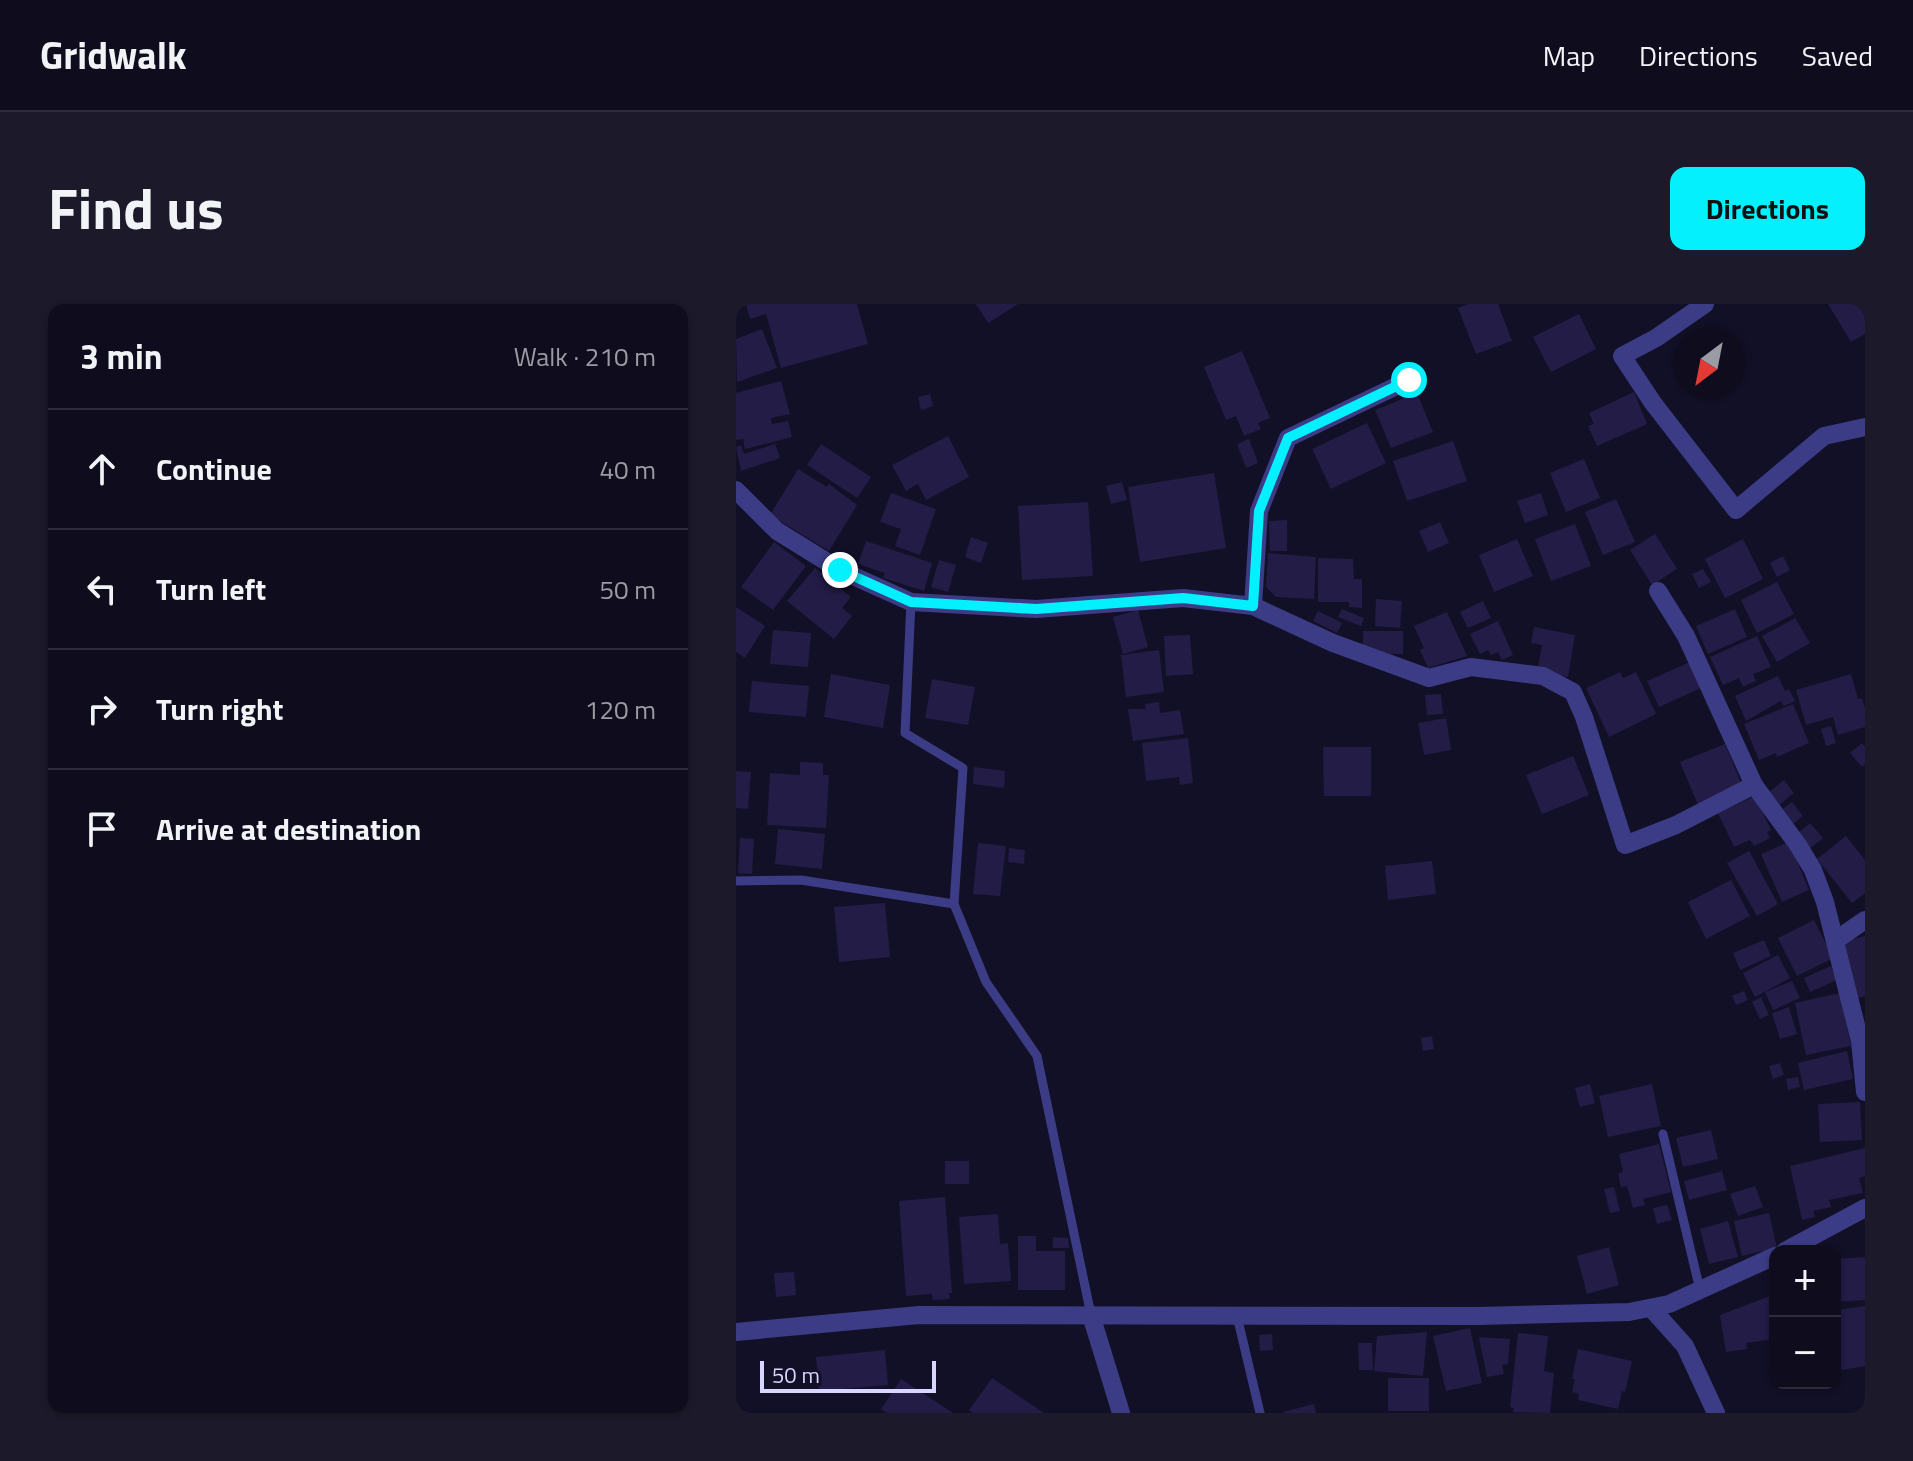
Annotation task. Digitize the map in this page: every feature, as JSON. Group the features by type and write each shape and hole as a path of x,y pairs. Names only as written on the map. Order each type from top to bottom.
{"street":[{"path":"1705,304 1656,338 1622,356 1653,403 1736,510 1824,436 1865,427"},
{"path":"1253,606 1259,511 1288,438 1409,380"},
{"path":"736,490 777,531 840,570 911,602 1036,609 1183,598 1253,606 1333,643 1429,678 1471,667 1543,676 1573,692 1625,845 1676,825 1754,785"},
{"path":"1658,591 1686,636 1754,785 1813,870 1836,940 1860,1041 1865,1092"},
{"path":"1836,940 1865,920"},
{"path":"1796,1245 1865,1208"},
{"path":"736,1332 919,1315 1522,1315 1629,1312 1669,1304 1769,1259"},
{"path":"1651,1308 1685,1346 1716,1413"},
{"path":"1091,1315 1121,1413"}],"lane":[{"path":"911,602 905,733 963,768 954,904 986,982 1037,1056 1091,1315"},
{"path":"736,881 801,880 954,904"},
{"path":"1663,1134 1700,1290"},
{"path":"1237,1316 1260,1413"}],"building":[{"path":"746,304 857,304 868,344 781,368 766,314 750,319"},
{"path":"976,304 1018,304 988,323"},
{"path":"1468,304 1498,304 1512,341 1476,354 1458,308"},
{"path":"1828,304 1865,304 1865,334 1851,342"},
{"path":"1579,314 1596,349 1551,372 1533,337"},
{"path":"762,329 777,368 737,382 736,339"},
{"path":"1242,351 1270,418 1258,423 1261,429 1244,436 1236,416 1226,420 1204,367"},
{"path":"781,381 790,414 771,418 772,424 788,421 792,437 745,449 743,439 736,440 736,393"},
{"path":"1634,392 1647,424 1597,446 1588,426 1594,424 1589,413"},
{"path":"1417,393 1433,432 1391,448 1375,410"},
{"path":"930,394 933,406 921,410 918,397"},
{"path":"1367,423 1386,463 1331,489 1312,449"},
{"path":"948,436 969,477 926,500 918,484 906,491 892,465"},
{"path":"1249,439 1258,463 1246,468 1237,444"},
{"path":"1453,441 1467,481 1407,501 1393,461"},
{"path":"775,444 780,458 741,471 736,447 741,445 744,454"},
{"path":"821,444 871,477 857,498 807,465"},
{"path":"1584,459 1600,498 1566,512 1550,473"},
{"path":"798,469 827,487 829,484 857,505 829,551 770,515"},
{"path":"1214,473 1226,548 1140,562 1128,487"},
{"path":"1122,482 1127,500 1111,504 1106,486"},
{"path":"891,493 936,509 920,555 895,546 901,529 880,522"},
{"path":"1541,493 1548,515 1525,523 1517,501"},
{"path":"1616,499 1635,542 1603,555 1585,512"},
{"path":"1088,502 1093,576 1022,580 1018,506"},
{"path":"1287,520 1287,551 1270,551 1269,521"},
{"path":"1440,522 1449,543 1428,552 1419,531"},
{"path":"1575,524 1591,566 1551,581 1535,539"},
{"path":"1655,534 1677,569 1652,585 1630,550"},
{"path":"971,537 988,543 981,563 965,557"},
{"path":"1517,539 1533,576 1494,592 1479,555"},
{"path":"1743,539 1763,579 1725,598 1705,559"},
{"path":"866,541 932,563 924,591 883,578 885,573 858,564"},
{"path":"774,542 806,566 773,610 741,587"},
{"path":"1268,553 1316,557 1314,599 1276,597 1266,587"},
{"path":"1783,556 1790,570 1777,577 1770,563"},
{"path":"1318,558 1353,559 1354,579 1362,579 1362,608 1349,607 1349,602 1318,602"},
{"path":"939,560 956,565 948,592 931,587"},
{"path":"815,568 851,597 842,608 852,616 834,639 787,601"},
{"path":"1703,569 1711,582 1699,588 1692,574"},
{"path":"1777,582 1794,614 1757,633 1741,600"},
{"path":"1376,599 1402,601 1400,628 1375,626"},
{"path":"1483,601 1491,618 1468,628 1460,612"},
{"path":"736,607 765,626 745,658 736,652"},
{"path":"1342,609 1364,618 1361,626 1338,617"},
{"path":"1735,609 1747,637 1708,654 1696,626"},
{"path":"1138,610 1148,647 1123,654 1113,617"},
{"path":"1318,611 1342,623 1337,633 1313,621"},
{"path":"1447,612 1467,656 1428,668 1420,650 1424,648 1414,626"},
{"path":"1795,618 1810,643 1777,662 1762,636"},
{"path":"1498,621 1513,655 1502,660 1498,652 1491,655 1488,650 1480,654 1470,634"},
{"path":"1534,627 1575,635 1568,677 1537,672 1542,645 1531,643"},
{"path":"773,630 811,633 808,667 770,664"},
{"path":"1363,631 1403,631 1403,654 1378,654 1378,650 1363,650"},
{"path":"1190,635 1193,674 1166,676 1164,636"},
{"path":"1757,636 1771,667 1753,674 1756,681 1743,687 1739,678 1723,685 1710,657"},
{"path":"1159,650 1164,692 1126,697 1121,655"},
{"path":"1690,662 1701,688 1659,707 1647,681"},
{"path":"1620,672 1623,678 1636,672 1656,714 1609,737 1586,688"},
{"path":"831,674 890,685 883,728 824,717"},
{"path":"1851,674 1858,699 1862,698 1865,708 1865,727 1838,735 1833,717 1806,725 1796,690"},
{"path":"1778,676 1785,691 1789,689 1795,701 1784,706 1781,701 1746,721 1735,696"},
{"path":"932,679 975,687 968,725 925,718"},
{"path":"752,681 809,686 806,717 749,712"},
{"path":"1441,694 1443,714 1427,715 1425,695"},
{"path":"1159,702 1160,713 1180,710 1184,734 1133,741 1128,709 1146,709 1145,704"},
{"path":"1793,704 1809,743 1777,757 1776,753 1759,760 1744,724"},
{"path":"1446,718 1451,750 1424,755 1418,723"},
{"path":"1831,726 1836,743 1826,746 1821,729"},
{"path":"1188,738 1193,783 1180,785 1179,777 1146,781 1142,743"},
{"path":"1862,743 1865,747 1865,764 1862,767 1850,753"},
{"path":"1725,744 1743,788 1698,805 1680,762"},
{"path":"1323,747 1371,747 1371,796 1324,796"},
{"path":"1573,756 1589,795 1542,814 1526,775"},
{"path":"800,762 823,763 823,775 829,775 826,828 767,825 770,773 800,775"},
{"path":"974,767 1005,771 1004,788 973,784"},
{"path":"736,771 751,772 748,809 736,808"},
{"path":"1784,780 1794,793 1778,806 1768,793"},
{"path":"1755,796 1771,830 1767,832 1770,838 1754,846 1750,840 1734,847 1718,813"},
{"path":"1792,802 1803,816 1793,824 1782,809"},
{"path":"1810,823 1823,838 1809,849 1797,834"},
{"path":"778,829 825,834 822,869 775,864"},
{"path":"1846,836 1865,860 1865,893 1852,903 1817,859"},
{"path":"740,838 754,839 752,874 738,873"},
{"path":"1789,842 1809,890 1782,902 1761,854"},
{"path":"978,843 1006,846 1000,896 973,894"},
{"path":"1009,848 1025,850 1024,864 1008,862"},
{"path":"1749,851 1778,904 1757,916 1727,863"},
{"path":"1432,861 1436,894 1388,900 1385,866"},
{"path":"1731,880 1750,916 1706,939 1688,902"},
{"path":"885,903 890,957 839,962 834,907"},
{"path":"1814,920 1833,958 1797,976 1778,938"},
{"path":"1865,936 1865,996 1853,999 1842,942"},
{"path":"1764,940 1771,956 1740,970 1733,953"},
{"path":"1778,955 1790,978 1755,997 1743,973"},
{"path":"1831,966 1837,980 1810,992 1804,978"},
{"path":"1792,981 1800,998 1773,1010 1765,992"},
{"path":"1744,991 1748,1000 1736,1005 1732,996"},
{"path":"1840,993 1851,1046 1806,1055 1795,1003"},
{"path":"1761,997 1769,1015 1760,1019 1752,1002"},
{"path":"1789,1007 1797,1034 1780,1039 1772,1013"},
{"path":"1432,1036 1434,1049 1423,1051 1421,1038"},
{"path":"1847,1051 1853,1079 1804,1090 1798,1063"},
{"path":"1780,1063 1784,1075 1773,1079 1769,1066"},
{"path":"1798,1077 1800,1087 1788,1090 1786,1079"},
{"path":"1590,1084 1595,1103 1580,1107 1575,1088"},
{"path":"1652,1084 1661,1126 1608,1137 1599,1096"},
{"path":"1860,1102 1862,1140 1820,1142 1818,1104"},
{"path":"1711,1130 1718,1159 1683,1167 1676,1138"},
{"path":"1659,1144 1671,1192 1643,1199 1645,1205 1633,1208 1627,1186 1621,1187 1618,1173 1623,1172 1619,1154"},
{"path":"1865,1148 1865,1176 1859,1178 1863,1193 1829,1200 1831,1207 1813,1211 1815,1217 1802,1220 1790,1166"},
{"path":"945,1161 969,1161 969,1184 945,1184"},
{"path":"1722,1171 1727,1190 1689,1200 1684,1181"},
{"path":"1755,1186 1763,1207 1738,1216 1730,1194"},
{"path":"1614,1187 1620,1211 1610,1213 1604,1189"},
{"path":"945,1197 950,1299 933,1300 932,1294 906,1296 899,1201"},
{"path":"1667,1205 1672,1220 1657,1224 1653,1208"},
{"path":"1769,1213 1776,1245 1742,1256 1734,1221"},
{"path":"998,1214 1000,1244 1008,1243 1011,1281 964,1284 959,1217"},
{"path":"1728,1221 1738,1257 1709,1264 1700,1229"},
{"path":"1018,1236 1036,1236 1036,1251 1065,1251 1065,1290 1018,1290"},
{"path":"1053,1237 1068,1238 1069,1248 1053,1248"},
{"path":"1609,1247 1619,1285 1587,1294 1577,1256"},
{"path":"1865,1257 1865,1300 1841,1302 1841,1259"},
{"path":"794,1272 796,1295 776,1297 774,1273"},
{"path":"1769,1296 1769,1340 1746,1343 1747,1349 1726,1352 1720,1315"},
{"path":"1865,1306 1865,1366 1841,1370 1841,1309"},
{"path":"1470,1328 1482,1383 1446,1391 1433,1336"},
{"path":"1427,1332 1423,1376 1374,1371 1377,1336"},
{"path":"1518,1333 1548,1336 1544,1371 1554,1373 1550,1413 1513,1412 1514,1408 1510,1407"},
{"path":"1272,1334 1273,1350 1260,1351 1259,1335"},
{"path":"1479,1337 1510,1339 1508,1364 1502,1365 1504,1374 1487,1377"},
{"path":"1358,1343 1372,1343 1373,1370 1359,1370"},
{"path":"1578,1349 1632,1361 1618,1409 1578,1400 1579,1394 1572,1392"},
{"path":"885,1350 888,1385 819,1391 816,1357"},
{"path":"992,1378 1044,1413 973,1413 969,1410"},
{"path":"1388,1378 1429,1378 1429,1411 1388,1411"},
{"path":"901,1379 953,1413 887,1413 881,1409"},
{"path":"1314,1404 1316,1413 1283,1413 1283,1412"}],"route":[{"path":"840,570 911,602 1036,609 1183,598 1253,606 1259,511 1288,438 1409,380"}]}
